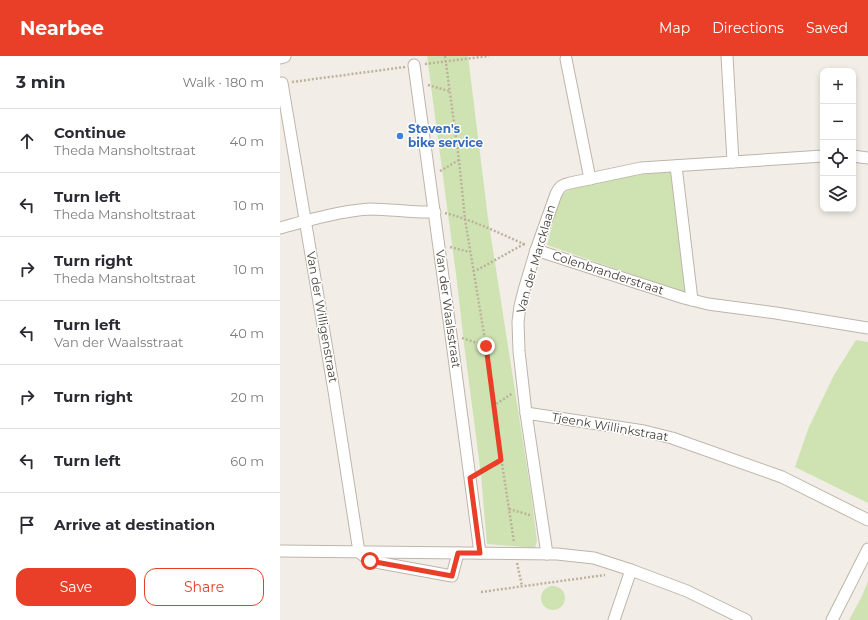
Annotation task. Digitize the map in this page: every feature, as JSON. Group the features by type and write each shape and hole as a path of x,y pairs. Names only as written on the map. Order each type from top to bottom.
{"street":[{"path":"280,57 284,56"},
{"path":"727,56 733,162"},
{"path":"566,59 590,179"},
{"name":"Van der Waalsstraat","path":"414,65 480,553"},
{"name":"Van der Willigenstraat","path":"282,83 306,220 359,552"},
{"name":"Van der Marcklaan","path":"547,554 526,413 519,351 518,322 524,290 536,250 558,190 562,185 641,168 820,156"},
{"path":"856,156 868,158"},
{"path":"676,166 692,300"},
{"path":"280,228 306,220 370,209 434,212"},
{"name":"Colenbranderstraat","path":"536,250 708,304 868,328"},
{"name":"Tjeenk Willinkstraat","path":"526,413 636,430 672,438 782,478 868,520"},
{"path":"832,620 868,549"},
{"path":"280,551 547,554 594,558 687,591 746,620"},
{"path":"359,552 370,561 452,576 458,553"},
{"path":"614,620 631,570"}],"path":[{"path":"445,56 459,160 465,219 486,346 501,460 522,586"},
{"path":"282,83 489,56"},
{"path":"416,82 449,91"},
{"path":"430,178 459,160"},
{"name":"Colenbranderstraat","path":"434,212 446,213 495,230 536,250"},
{"path":"439,244 470,252"},
{"path":"473,271 524,244"},
{"path":"457,337 486,346"},
{"path":"494,406 524,387"},
{"path":"470,478 501,460"},
{"path":"509,509 542,519"},
{"path":"481,592 606,574"}],"green space":[{"path":"427,56 468,56 488,218 531,493 537,541 535,548 487,544 481,475"},
{"path":"672,171 688,294 547,245 559,200 563,194 571,189 622,177"},
{"path":"856,340 868,342 868,503 795,467 808,429 834,375"},
{"path":"868,581 868,620 849,620 862,596"},
{"path":"553,586 561,590 565,598 561,606 553,610 545,606 541,598 545,590"}],"place":[{"name":"Steven's bike service","path":"400,136"}],"route":[{"path":"370,561 452,576 458,553 480,553 470,478 501,460 486,346"}]}
